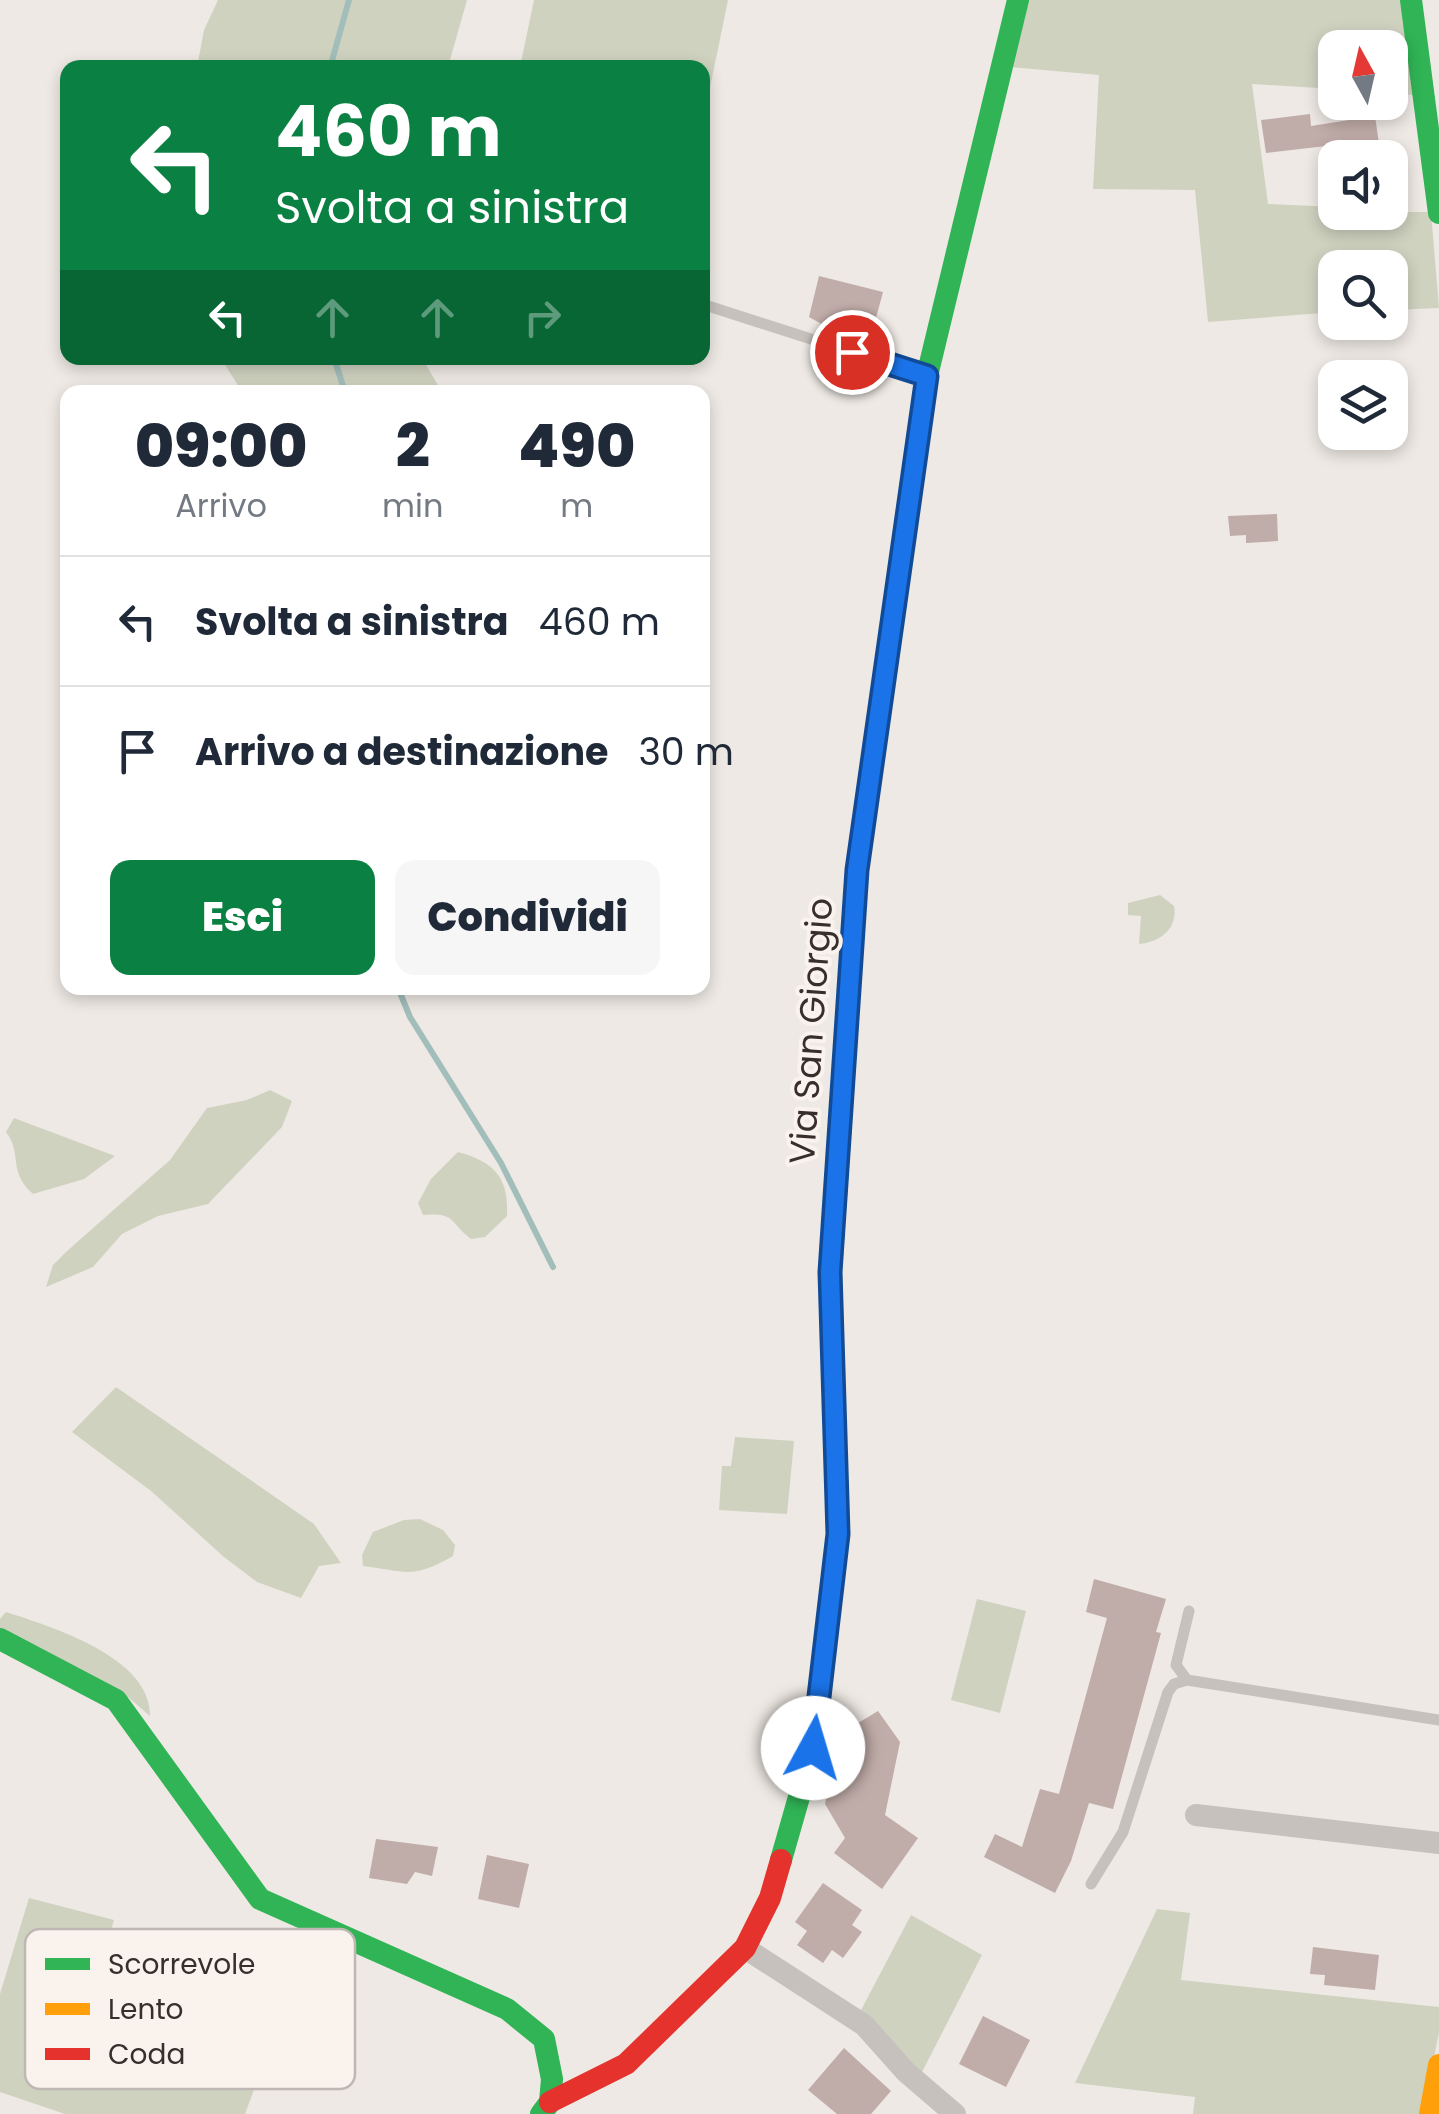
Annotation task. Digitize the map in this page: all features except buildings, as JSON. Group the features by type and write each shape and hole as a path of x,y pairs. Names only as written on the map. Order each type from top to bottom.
{"street":[{"name":"Via San Giorgio","path":"546,2108 626,2064 744,1948 770,1898 813,1748 836,1552 830,1272 857,870 927,376 1018,0"},
{"path":"1411,0 1434,140 1439,213"},
{"path":"0,1639 116,1700 260,1899 327,1929"},
{"path":"1196,1815 1439,1843"},
{"path":"355,1942 508,2010 544,2039 552,2079 546,2108"},
{"path":"744,1948 864,2025 906,2072 954,2114"},
{"path":"1430,2114 1439,2065"}],"lane":[{"path":"710,307 927,376"},
{"path":"1186,1680 1176,1665 1189,1611"},
{"path":"1091,1884 1124,1832 1168,1692 1174,1684 1186,1680 1439,1720"}],"green space":[{"path":"218,0 467,0 450,60 198,60 204,30"},
{"path":"534,0 728,0 710,88 710,60 521,60"},
{"path":"1025,0 1402,0 1406,30 1318,30 1318,88 1252,84 1268,204 1318,206 1318,230 1408,230 1408,212 1431,212 1439,308 1408,309 1408,250 1318,250 1318,313 1208,322 1195,190 1093,189 1099,75 1009,67"},
{"path":"1408,48 1414,95 1408,94"},
{"path":"225,365 426,365 438,385 238,385"},
{"path":"1160,895 1174,906 1170,928 1160,937 1139,944 1141,916 1128,915 1128,903"},
{"path":"270,1090 292,1101 282,1127 208,1204 158,1216 122,1234 93,1267 46,1287 53,1265 170,1160 207,1108 247,1100"},
{"path":"14,1118 115,1156 84,1179 33,1194 20,1178 6,1132"},
{"path":"458,1152 490,1167 505,1191 507,1216 485,1237 471,1239 447,1217 423,1215 418,1203 431,1179"},
{"path":"116,1387 314,1524 341,1563 319,1566 301,1598 257,1582 224,1557 151,1491 72,1432"},
{"path":"735,1437 794,1441 787,1514 719,1510 722,1466 731,1466"},
{"path":"420,1519 443,1530 455,1545 453,1556 417,1571 363,1566 362,1555 373,1532 404,1520"},
{"path":"977,1599 1026,1611 1000,1713 951,1700"},
{"path":"6,1612 72,1636 117,1661 146,1695 150,1716 128,1697 0,1628 0,1619"},
{"path":"29,1898 114,1920 111,1929 25,1929 25,2089 254,2089 245,2114 65,2114 0,2092 0,1994"},
{"path":"1157,1909 1190,1913 1181,1980 1439,2007 1439,2032 1423,2114 1193,2114 1195,2097 1075,2083"},
{"path":"911,1915 982,1955 920,2076 860,2012"}],"waterway":[{"path":"332,60 349,0"},
{"path":"336,365 343,385"},
{"path":"401,995 410,1017 501,1163 553,1267"}],"traffic: fast":[{"path":"858,862 927,376 1018,0"},
{"path":"1411,0 1439,213"},
{"path":"781,1860 813,1748 838,1533 831,1272 842,1106"},
{"path":"0,1639 116,1700 260,1899 327,1929"},
{"path":"355,1941 507,2009 544,2039 552,2079 550,2102 541,2114"}],"traffic: slow":[{"path":"1430,2114 1439,2065"}],"traffic: jam":[{"path":"842,1106 858,862"},
{"path":"550,2102 626,2064 745,1948 770,1898 781,1860"}],"route":[{"path":"813,1748 838,1534 830,1272 857,870 927,376 852,352"}]}
